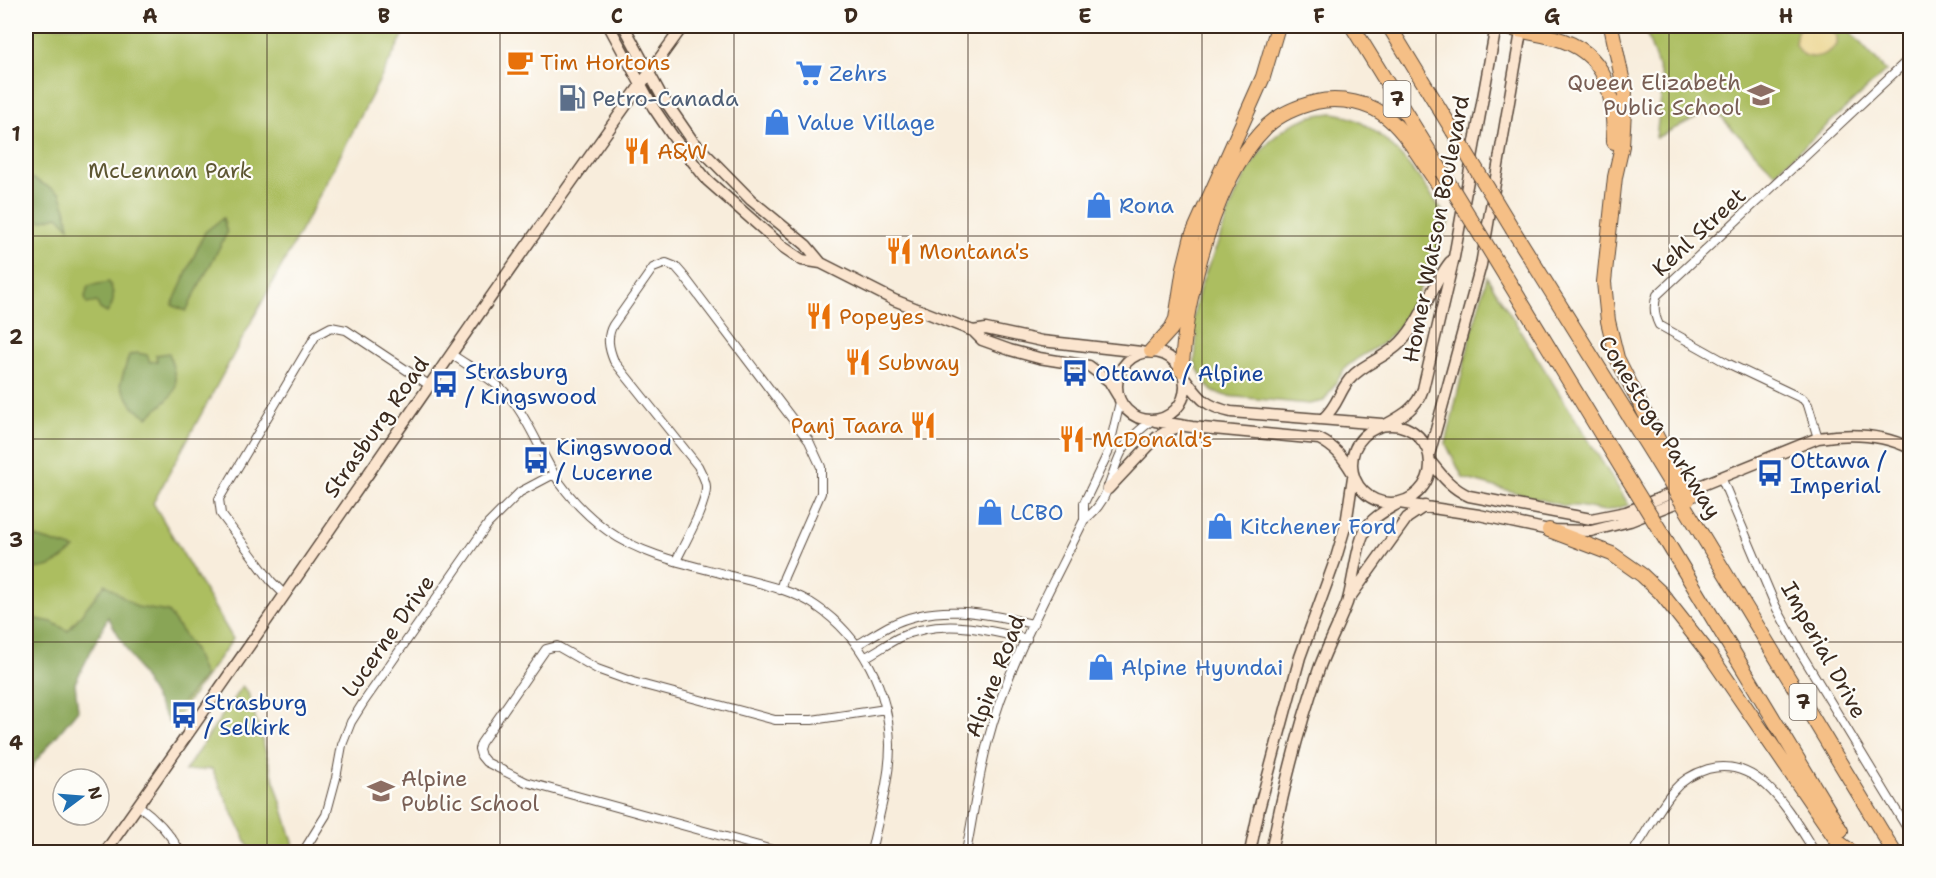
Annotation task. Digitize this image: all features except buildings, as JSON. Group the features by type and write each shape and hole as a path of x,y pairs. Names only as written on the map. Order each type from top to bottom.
{"highway":[{"path":"1147,352 1171,329 1176,319 1192,236 1263,77 1278,26"},
{"name":"7","path":"1352,26 1853,852"},
{"name":"Conestoga Parkway","path":"1389,26 1513,230 1660,455 1704,532 1712,551 1894,852"},
{"path":"1500,26 1521,28 1556,38 1577,47 1594,58 1611,92 1615,177"},
{"path":"1611,26 1625,92 1622,146 1615,177 1604,282 1608,321 1617,358 1660,455"},
{"path":"1183,374 1189,305 1212,220 1237,167 1251,145 1269,124 1287,113 1306,104 1324,100 1345,100 1374,109 1389,119 1464,221 1479,232"},
{"path":"1549,530 1611,554 1642,575 1661,593 1710,655 1838,842 1853,852"}],"main road":[{"path":"609,26 653,107 707,180 783,247 802,260 821,263 894,300 973,331 982,340 1039,358 1089,366 1109,381 1119,399 1133,416 1182,426 1319,439 1330,444 1341,455 1359,488 1369,497 1382,503 1425,506 1549,530 1592,531 1610,528 1693,496 1702,485"},
{"path":"624,26 666,103 692,140 751,200 806,245 821,263"},
{"name":"Strasburg Road","path":"105,852 640,82 683,26"},
{"name":"Homer Watson Boulevard","path":"1388,424 1404,415 1421,396 1454,256 1496,26"},
{"name":"Homer Watson Boulevard","path":"1430,458 1481,265 1521,28"},
{"path":"1323,419 1334,409 1348,382 1357,372 1384,356 1402,341 1426,306 1441,273 1454,256"},
{"path":"973,331 986,329 1042,341 1147,352 1169,357 1203,402 1230,412 1388,424 1409,429 1425,444 1430,458 1455,490 1469,496 1592,519 1626,512 1689,486 1702,485 1818,438 1835,435 1873,436 1911,448"},
{"path":"1119,399 1116,386 1123,365 1131,357 1147,352"},
{"path":"1151,421 1168,416 1179,406 1185,393 1183,374"},
{"path":"1250,852 1258,809 1300,657 1346,524 1353,475 1352,456 1358,441 1370,430 1388,424"},
{"path":"1108,489 1157,437 1182,426"},
{"path":"1271,852 1277,818 1309,701 1347,601 1363,536 1369,524 1379,515 1419,492 1430,472 1430,458"},
{"path":"1347,601 1407,518 1425,506"}],"street":[{"name":"Kehl Street","path":"1818,438 1808,405 1803,399 1727,363 1659,325 1655,316 1654,304 1657,295 1911,58"},
{"path":"676,561 703,504 707,491 706,481 698,466 614,361 609,341 609,332 613,325 653,268 666,263 676,267 690,284 809,441 821,467 821,493 780,590"},
{"path":"284,594 271,581 221,514 218,506 219,499 316,335 331,327 346,330 429,385"},
{"path":"451,354 500,387 511,398 524,417 554,474 590,517 609,531 630,545 654,555 780,590 815,605 857,645 866,657 886,709 890,745 888,769 871,852"},
{"name":"Alpine Road","path":"966,852 987,743 1008,680 1084,520 1084,503 1108,453 1119,399"},
{"name":"Alpine Road","path":"1084,520 1097,510 1108,489 1124,447 1151,421"},
{"name":"Lucerne Drive","path":"303,852 326,815 342,745 351,722 488,524 520,492 554,474"},
{"name":"Imperial Drive","path":"1721,477 1776,608 1802,655 1911,833"},
{"path":"857,645 890,626 940,611 971,612 1033,624"},
{"path":"969,627 971,612"},
{"path":"905,620 909,634"},
{"path":"866,657 909,634 944,626 969,627 1027,639"},
{"path":"780,852 526,783 486,762 479,749 481,742 546,649 552,646 562,648 597,669 633,682 774,720 812,720 886,709"},
{"path":"1634,852 1674,789 1693,774 1719,766 1731,767 1751,774 1774,792 1815,852"},
{"path":"138,805 174,840 181,852"}],"green space":[{"name":"McLennan Park","path":"26,26 408,26 305,223 153,503 233,639 171,725 108,609 26,760"},
{"name":"Queen Elizabeth Public School","path":"1644,26 1845,26 1886,71 1775,173 1713,109 1656,138 1663,81"},
{"path":"1333,113 1352,118 1369,127 1385,140 1414,171 1449,221 1423,283 1399,326 1383,343 1346,367 1324,401 1309,404 1226,396 1212,391 1203,380 1195,362 1197,334 1191,331 1200,288 1235,197 1257,157 1272,140 1289,126 1309,117"},
{"path":"26,175 60,193 69,227 58,216 41,221 26,212"},
{"path":"223,218 227,233 186,311 172,305 205,232"},
{"path":"1487,277 1629,505 1605,511 1564,506 1463,478 1446,444"},
{"path":"109,282 113,298 107,313 100,309 97,302 87,304 85,297 88,286"},
{"path":"137,353 147,355 150,362 157,361 156,355 169,353 175,377 175,390 171,396 148,417 134,408 120,385 129,355"},
{"path":"26,534 75,549 47,567 26,568"},
{"path":"105,584 137,607 168,612 193,648 204,676 168,721 108,617 75,683 78,710 35,762 26,778 26,617 52,622 68,631"},
{"path":"242,686 248,693 296,852 251,852 212,769 185,771"}],"sand":[{"path":"1802,26 1827,26 1837,37 1837,45 1820,56 1809,57 1795,44 1797,31"}],"place":[{"name":"Tim Hortons","path":"520,62"},
{"name":"Zehrs","path":"809,73"},
{"name":"Queen Elizabeth Public School","path":"1761,95"},
{"name":"Petro-Canada","path":"572,98"},
{"name":"Value Village","path":"777,122"},
{"name":"A&W","path":"637,151"},
{"name":"Rona","path":"1099,205"},
{"name":"Montana's","path":"899,251"},
{"name":"Popeyes","path":"819,316"},
{"name":"Subway","path":"858,362"},
{"name":"Ottawa / Alpine","path":"1075,373"},
{"name":"Strasburg / Kingswood","path":"445,384"},
{"name":"Panj Taara","path":"923,425"},
{"name":"McDonald's","path":"1072,439"},
{"name":"Kingswood / Lucerne","path":"536,460"},
{"name":"Ottawa / Imperial","path":"1770,473"},
{"name":"LCBO","path":"990,512"},
{"name":"Kitchener Ford","path":"1220,526"},
{"name":"Alpine Hyundai","path":"1101,667"},
{"name":"Strasburg / Selkirk","path":"184,715"},
{"name":"Alpine Public School","path":"381,791"}]}
